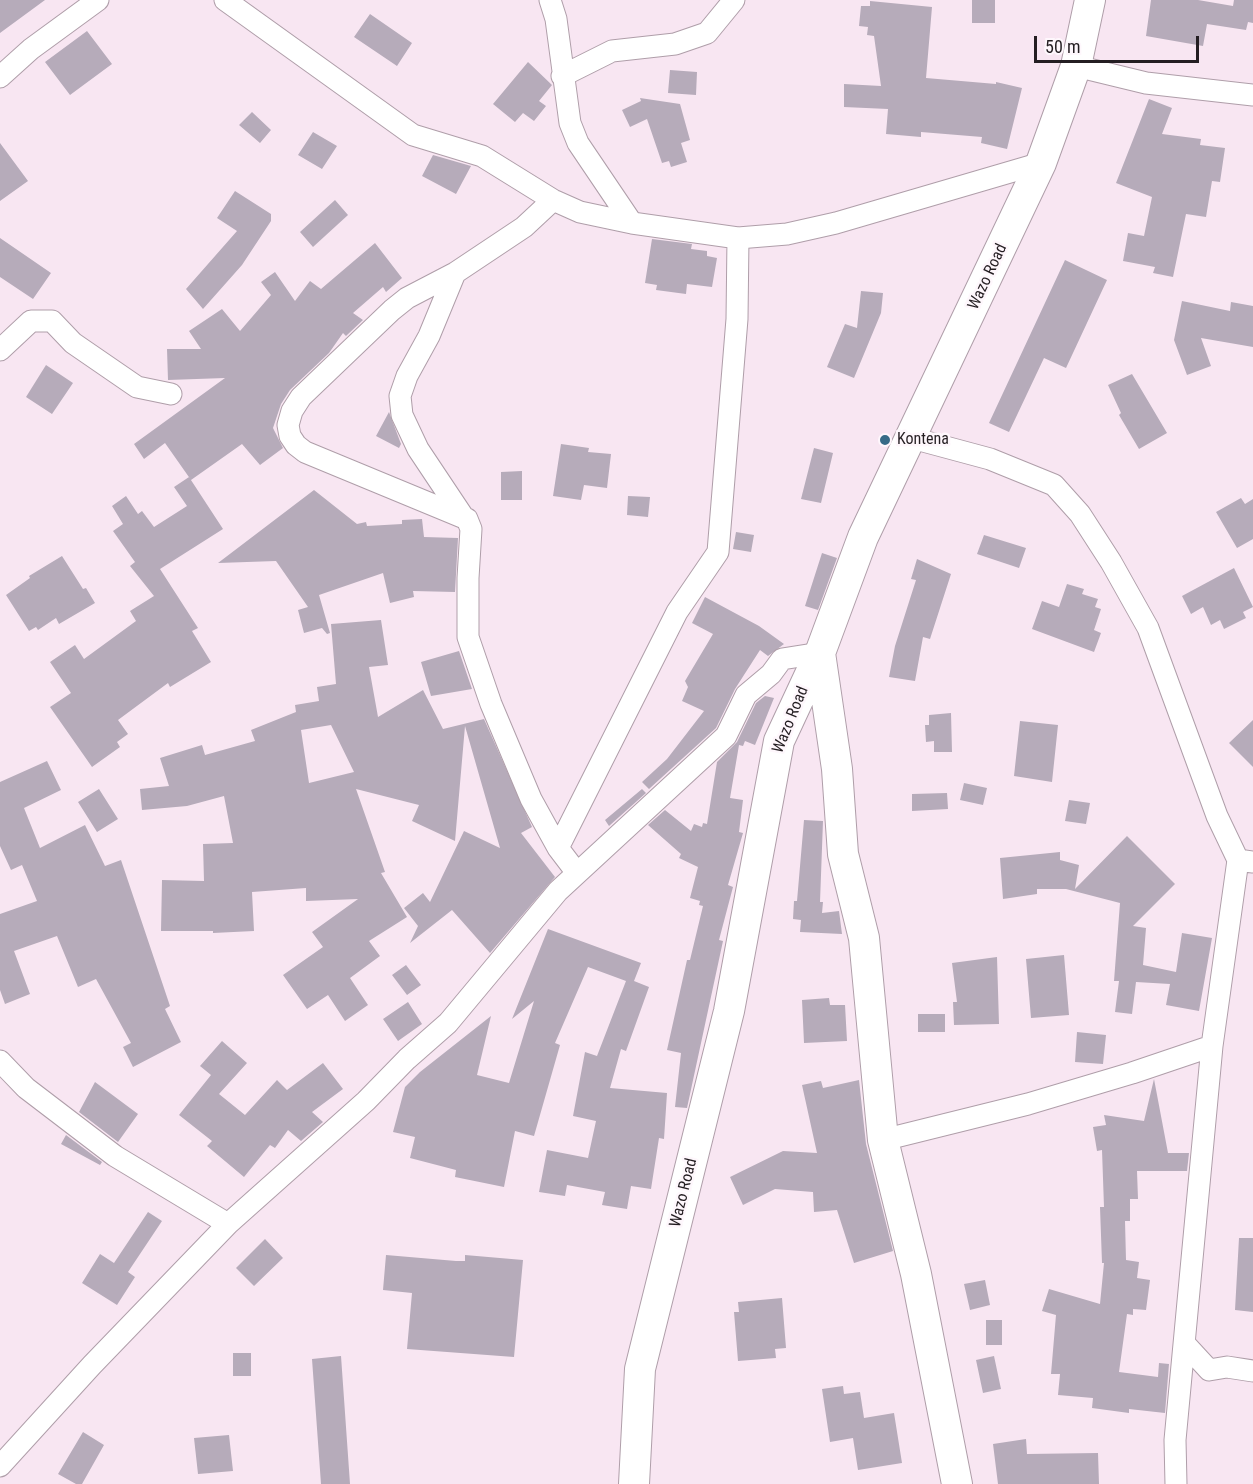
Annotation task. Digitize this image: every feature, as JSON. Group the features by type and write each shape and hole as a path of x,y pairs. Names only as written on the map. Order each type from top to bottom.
{"main road":[{"name":"Wazo Road","path":"634,1484 640,1369 729,1011 779,741 820,653 863,537 912,438 1041,162 1076,66 1090,0"},
{"path":"820,653 837,769 843,854 864,938 883,1140 916,1274 957,1484"}],"street":[{"path":"0,77 31,49 98,0"},
{"path":"225,0 413,135 482,156 553,200 580,212 632,223 738,238 787,234 836,223 1041,162"},
{"path":"550,0 556,19 570,123 578,143 632,223"},
{"path":"562,76 612,51 675,44 708,33 734,0"},
{"path":"1076,66 1146,83 1253,95"},
{"path":"462,515 452,514 305,452 296,446 290,436 288,425 291,411 301,397 353,345 407,298 455,273 524,227 553,200"},
{"path":"558,848 677,612 718,552 737,319 738,238"},
{"path":"455,273 429,336 407,376 400,396 402,415 418,449 471,528 468,637 509,748 558,848 577,873"},
{"path":"0,350 31,321 52,321 73,343 137,387 171,394"},
{"path":"912,438 990,459 1054,485 1080,514 1111,561 1148,628 1217,816 1246,861 1212,1046 1175,1440 1176,1484"},
{"path":"0,1466 92,1365 228,1224 366,1101 407,1059 448,1023 558,891 726,736 746,695 771,674 782,659 820,653"},
{"path":"883,1140 1038,1101 1132,1074 1212,1046"},
{"path":"0,1061 26,1088 97,1143 228,1224"},
{"path":"1185,1344 1209,1370 1227,1367 1253,1371"}],"building":[{"path":"0,0 45,0 0,33"},
{"path":"972,0 995,0 995,23 972,23"},
{"path":"1151,0 1198,0 1233,6 1234,0 1253,0 1253,23 1248,22 1246,30 1207,24 1203,46 1146,36"},
{"path":"870,1 932,7 926,78 996,84 996,82 1022,88 1007,149 981,143 982,137 921,132 921,137 886,134 888,109 844,107 844,84 881,86 874,36 867,35 868,27 859,26 861,6 870,6"},
{"path":"370,14 412,43 397,66 354,37"},
{"path":"87,31 112,64 70,95 45,62"},
{"path":"528,62 552,85 539,101 546,106 534,121 523,113 515,122 493,104"},
{"path":"670,70 697,72 696,95 668,93"},
{"path":"640,98 680,104 690,140 681,143 687,162 671,167 669,161 662,163 647,119 630,127 622,110 641,101"},
{"path":"1149,99 1172,108 1162,134 1201,139 1200,145 1225,148 1220,182 1212,181 1206,217 1186,214 1173,277 1153,273 1155,267 1123,261 1128,233 1144,236 1152,197 1116,183"},
{"path":"252,112 271,130 260,143 239,125"},
{"path":"313,132 337,146 322,169 298,155"},
{"path":"0,143 28,181 0,201"},
{"path":"433,155 471,166 456,194 422,176"},
{"path":"235,191 271,214 271,221 242,265 203,309 186,289 237,231 217,218"},
{"path":"335,200 348,215 313,247 300,232"},
{"path":"0,238 51,273 33,299 0,277"},
{"path":"652,239 692,244 691,249 707,251 707,256 717,258 712,287 687,284 686,294 656,290 657,285 645,283"},
{"path":"375,243 402,278 386,292 383,287 353,313 363,320 346,336 343,333 329,353 290,390 281,404 273,428 283,448 260,465 242,444 191,480 165,443 144,459 134,444 225,378 168,380 167,349 201,349 189,331 222,309 240,331 271,295 261,282 275,272 295,301 310,281 321,289"},
{"path":"1065,260 1107,280 1066,368 1044,358 1009,432 989,423"},
{"path":"861,291 883,293 881,313 854,378 827,367 845,324 857,328"},
{"path":"1182,301 1230,311 1231,302 1253,306 1253,347 1201,338 1211,366 1187,375 1174,340"},
{"path":"46,365 73,383 52,414 26,397"},
{"path":"1132,374 1167,433 1139,449 1119,415 1121,413 1108,385"},
{"path":"389,412 401,444 399,448 376,436"},
{"path":"561,444 589,448 588,452 611,454 607,488 584,485 581,500 553,496"},
{"path":"814,448 833,453 821,503 801,499"},
{"path":"522,471 522,500 501,500 501,472"},
{"path":"189,477 223,529 160,569 198,628 192,631 211,662 170,687 168,683 118,720 128,734 117,742 120,747 92,767 50,707 71,693 50,662 75,645 84,659 136,621 130,611 154,596 130,566 135,562 113,531 123,524 112,506 126,496 138,514 142,511 154,527 187,506 174,487"},
{"path":"314,490 357,524 366,522 367,526 402,524 402,520 422,519 424,537 458,538 455,592 413,591 414,597 390,603 383,573 319,595 330,633 327,634 322,628 304,633 298,610 308,607 276,561 218,563"},
{"path":"628,496 650,497 648,517 627,515"},
{"path":"1241,498 1245,504 1253,499 1253,539 1237,548 1216,512"},
{"path":"736,532 754,535 751,552 733,549"},
{"path":"984,535 1026,548 1019,568 977,554"},
{"path":"822,553 837,558 818,610 805,606"},
{"path":"62,556 95,603 59,624 56,618 38,630 36,627 29,631 6,595 30,578 29,576"},
{"path":"917,559 951,574 930,639 923,637 915,681 889,677 895,646 916,580 911,579"},
{"path":"1234,568 1253,607 1243,612 1246,618 1224,629 1220,620 1211,625 1203,607 1191,614 1182,596"},
{"path":"1067,584 1084,589 1082,594 1098,599 1095,607 1101,609 1094,630 1101,633 1094,652 1032,629 1042,601 1059,607"},
{"path":"705,597 759,626 784,644 768,656 760,650 735,689 716,728 649,789 642,782 667,759 704,711 682,701 688,687 685,681 713,634 692,623"},
{"path":"381,620 388,665 369,667 378,717 423,690 443,729 484,719 532,827 521,833 555,877 490,953 452,910 410,943 418,926 404,908 423,893 430,902 464,831 500,848 465,726 455,841 412,821 419,805 356,789 385,872 381,873 407,917 369,941 380,956 350,978 368,1005 345,1021 328,995 307,1009 283,975 323,947 312,932 358,899 306,901 306,888 252,892 254,931 213,933 213,931 161,931 162,880 204,881 203,844 233,843 224,796 187,806 142,810 140,789 169,786 160,758 202,745 205,755 255,741 251,730 296,712 295,705 319,701 317,687 336,684 331,624","holes":["331,725 354,772 309,783 301,730"]},
{"path":"459,651 472,689 431,696 421,662"},
{"path":"765,696 774,698 755,745 745,741 743,746 739,745 730,798 743,800 739,832 743,833 728,885 733,887 719,940 723,941 687,1108 675,1107 681,1053 667,1050 687,960 690,960 703,906 699,905 700,901 690,898 698,867 679,858 681,854 648,825 665,810 691,831 694,824 702,827 703,823 707,824 717,762 737,742 756,703"},
{"path":"951,713 952,752 934,752 934,741 926,742 925,725 929,725 929,715"},
{"path":"1253,720 1253,767 1229,743"},
{"path":"1020,721 1058,725 1052,782 1014,776"},
{"path":"47,761 61,790 24,808 40,848 85,825 105,866 121,860 170,1006 165,1009 181,1042 133,1067 123,1047 131,1043 96,979 78,987 57,936 14,951 30,994 5,1004 0,990 0,914 37,901 22,865 11,870 0,846 0,782"},
{"path":"964,783 987,788 983,805 960,800"},
{"path":"99,789 118,819 97,832 78,802"},
{"path":"642,789 646,793 609,826 605,820"},
{"path":"947,793 948,809 912,811 912,794"},
{"path":"1069,800 1090,803 1086,824 1065,821"},
{"path":"804,820 823,821 820,902 823,902 822,913 839,911 842,934 800,932 801,920 793,919 794,901 797,901"},
{"path":"1127,836 1175,884 1133,926 1146,928 1143,965 1176,972 1182,933 1212,938 1199,1011 1166,1005 1170,984 1136,982 1132,1014 1115,1012 1119,981 1114,981 1120,903 1066,889 1037,889 1037,894 1003,899 1000,858 1060,852 1060,860 1079,865 1075,889"},
{"path":"548,929 641,963 634,981 649,987 626,1051 621,1049 610,1088 667,1093 664,1139 659,1138 651,1189 631,1186 627,1209 602,1205 605,1192 567,1185 565,1196 539,1192 547,1150 588,1158 596,1121 573,1116 585,1052 597,1056 626,981 588,967 555,1043 560,1045 534,1136 515,1131 504,1187 455,1177 456,1170 410,1158 415,1137 393,1132 405,1087 420,1072 491,1016 477,1075 509,1083 534,1001 512,1019"},
{"path":"1064,955 1069,1015 1031,1018 1026,959"},
{"path":"997,957 999,1024 954,1025 953,1002 957,1002 952,963"},
{"path":"406,965 421,985 407,995 392,975"},
{"path":"829,998 830,1005 845,1005 847,1041 804,1043 802,1000"},
{"path":"408,1002 422,1024 398,1041 383,1019"},
{"path":"918,1014 945,1014 945,1032 918,1032"},
{"path":"1077,1032 1106,1035 1103,1064 1075,1062"},
{"path":"222,1041 247,1063 219,1094 245,1115 277,1080 287,1090 323,1063 343,1089 312,1112 323,1122 301,1141 288,1130 275,1148 270,1145 244,1177 207,1146 212,1141 179,1115 211,1075 200,1066"},
{"path":"1154,1079 1168,1153 1189,1153 1187,1171 1137,1171 1138,1199 1130,1199 1130,1221 1125,1221 1126,1260 1139,1262 1137,1278 1150,1280 1146,1310 1133,1309 1133,1315 1127,1314 1119,1372 1158,1377 1159,1363 1169,1364 1165,1413 1129,1409 1129,1413 1092,1408 1093,1398 1058,1395 1060,1374 1051,1374 1056,1315 1042,1311 1049,1289 1100,1304 1104,1263 1102,1263 1100,1207 1104,1207 1102,1150 1097,1151 1093,1127 1106,1125 1104,1115 1144,1121"},
{"path":"859,1080 866,1144 893,1251 854,1263 837,1210 814,1212 813,1192 775,1189 743,1205 730,1177 783,1151 817,1153 802,1085 821,1081 823,1088"},
{"path":"95,1082 138,1114 118,1142 79,1112"},
{"path":"66,1135 102,1162 100,1165 61,1144"},
{"path":"148,1212 162,1221 128,1272 135,1277 117,1305 82,1283 100,1254 114,1263"},
{"path":"1239,1238 1253,1238 1253,1312 1235,1310"},
{"path":"265,1239 283,1258 254,1286 236,1268"},
{"path":"386,1255 456,1261 465,1261 465,1255 523,1260 514,1357 407,1349 412,1293 383,1290"},
{"path":"985,1280 990,1305 970,1310 964,1284"},
{"path":"782,1298 786,1348 775,1349 776,1358 738,1361 734,1312 739,1312 738,1302"},
{"path":"986,1320 1002,1320 1002,1345 986,1345"},
{"path":"233,1353 251,1353 251,1376 233,1376"},
{"path":"341,1356 350,1484 321,1484 312,1359"},
{"path":"994,1356 1001,1389 983,1393 976,1360"},
{"path":"843,1386 844,1394 860,1392 864,1418 894,1413 902,1463 858,1470 853,1438 830,1442 822,1389"},
{"path":"83,1432 104,1445 82,1484 76,1484 58,1474"},
{"path":"229,1435 233,1471 198,1474 194,1438"},
{"path":"1026,1439 1027,1454 1098,1453 1099,1484 998,1484 993,1444"}],"place":[{"name":"Kontena","path":"885,440"}]}
